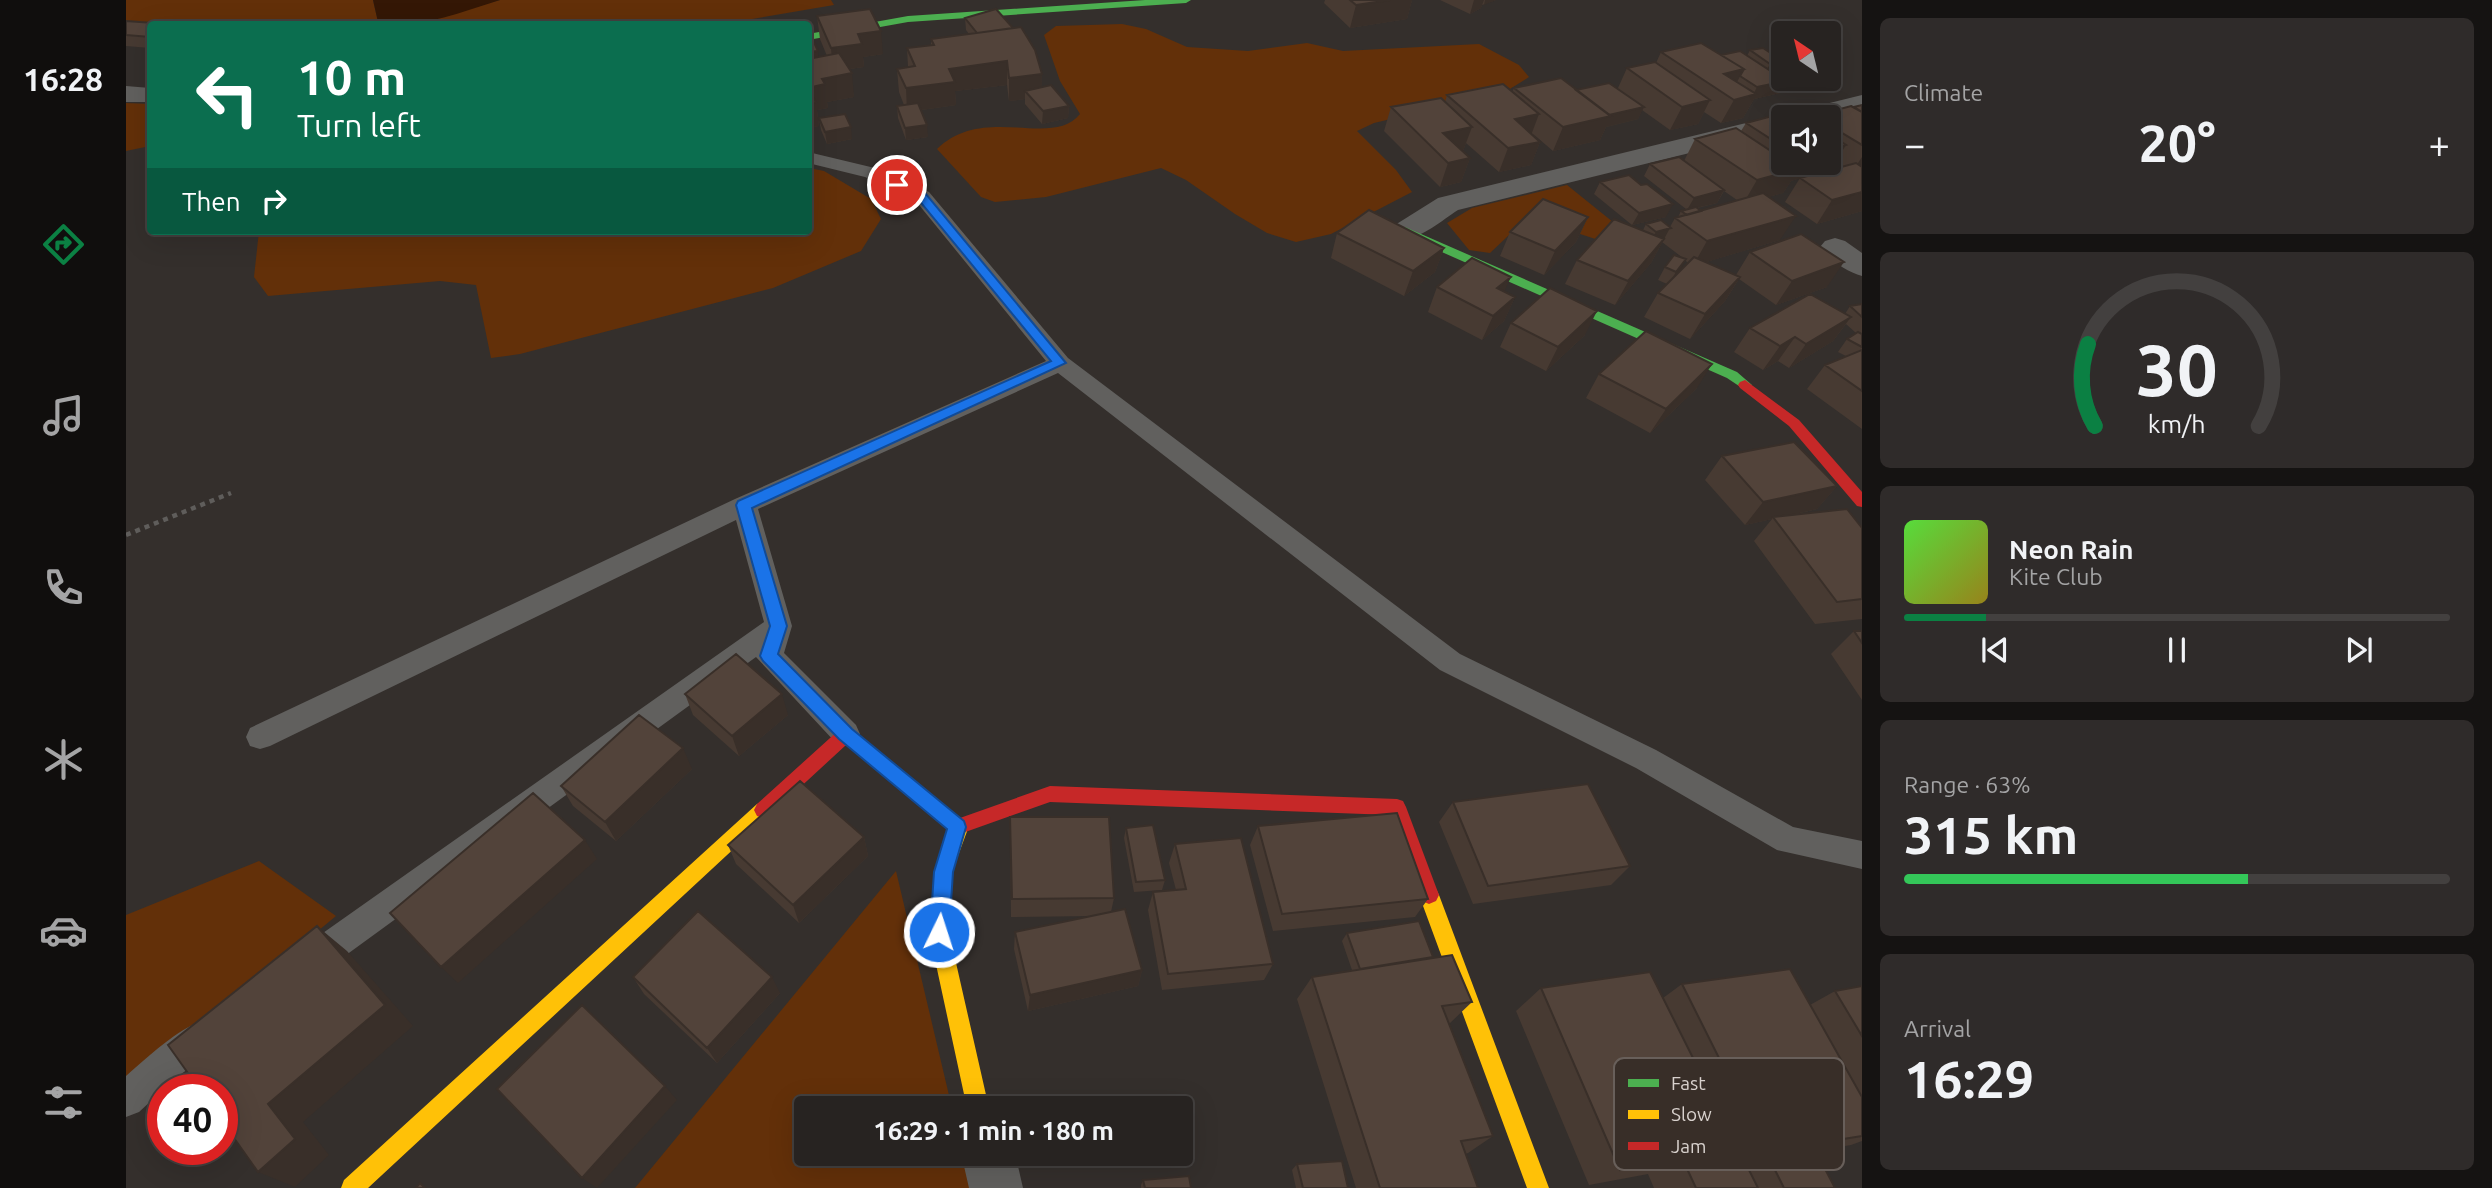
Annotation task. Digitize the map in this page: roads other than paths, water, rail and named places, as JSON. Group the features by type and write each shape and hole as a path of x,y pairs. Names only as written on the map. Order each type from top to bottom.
{"street":[{"path":"812,36 908,19 1186,0"},
{"path":"126,94 147,95"},
{"path":"1841,108 1862,103"},
{"path":"1405,231 1448,204 1771,125"},
{"path":"1405,231 1732,375 1794,423 1862,502"},
{"path":"1835,247 1862,267"},
{"path":"352,1188 846,734 957,827"},
{"path":"957,827 1051,794 1397,807 1538,1188"},
{"path":"957,827 943,872 939,932 975,1096"},
{"path":"991,1166 996,1188"}],"lane":[{"path":"812,158 872,173 922,196 1060,363 1450,662 1646,759 1788,840 1862,855"},
{"path":"260,737 744,505 1060,363"},
{"path":"744,505 779,626 769,656 846,734"},
{"path":"290,976 779,626"},
{"path":"126,1099 165,1065 233,1017"}]}
